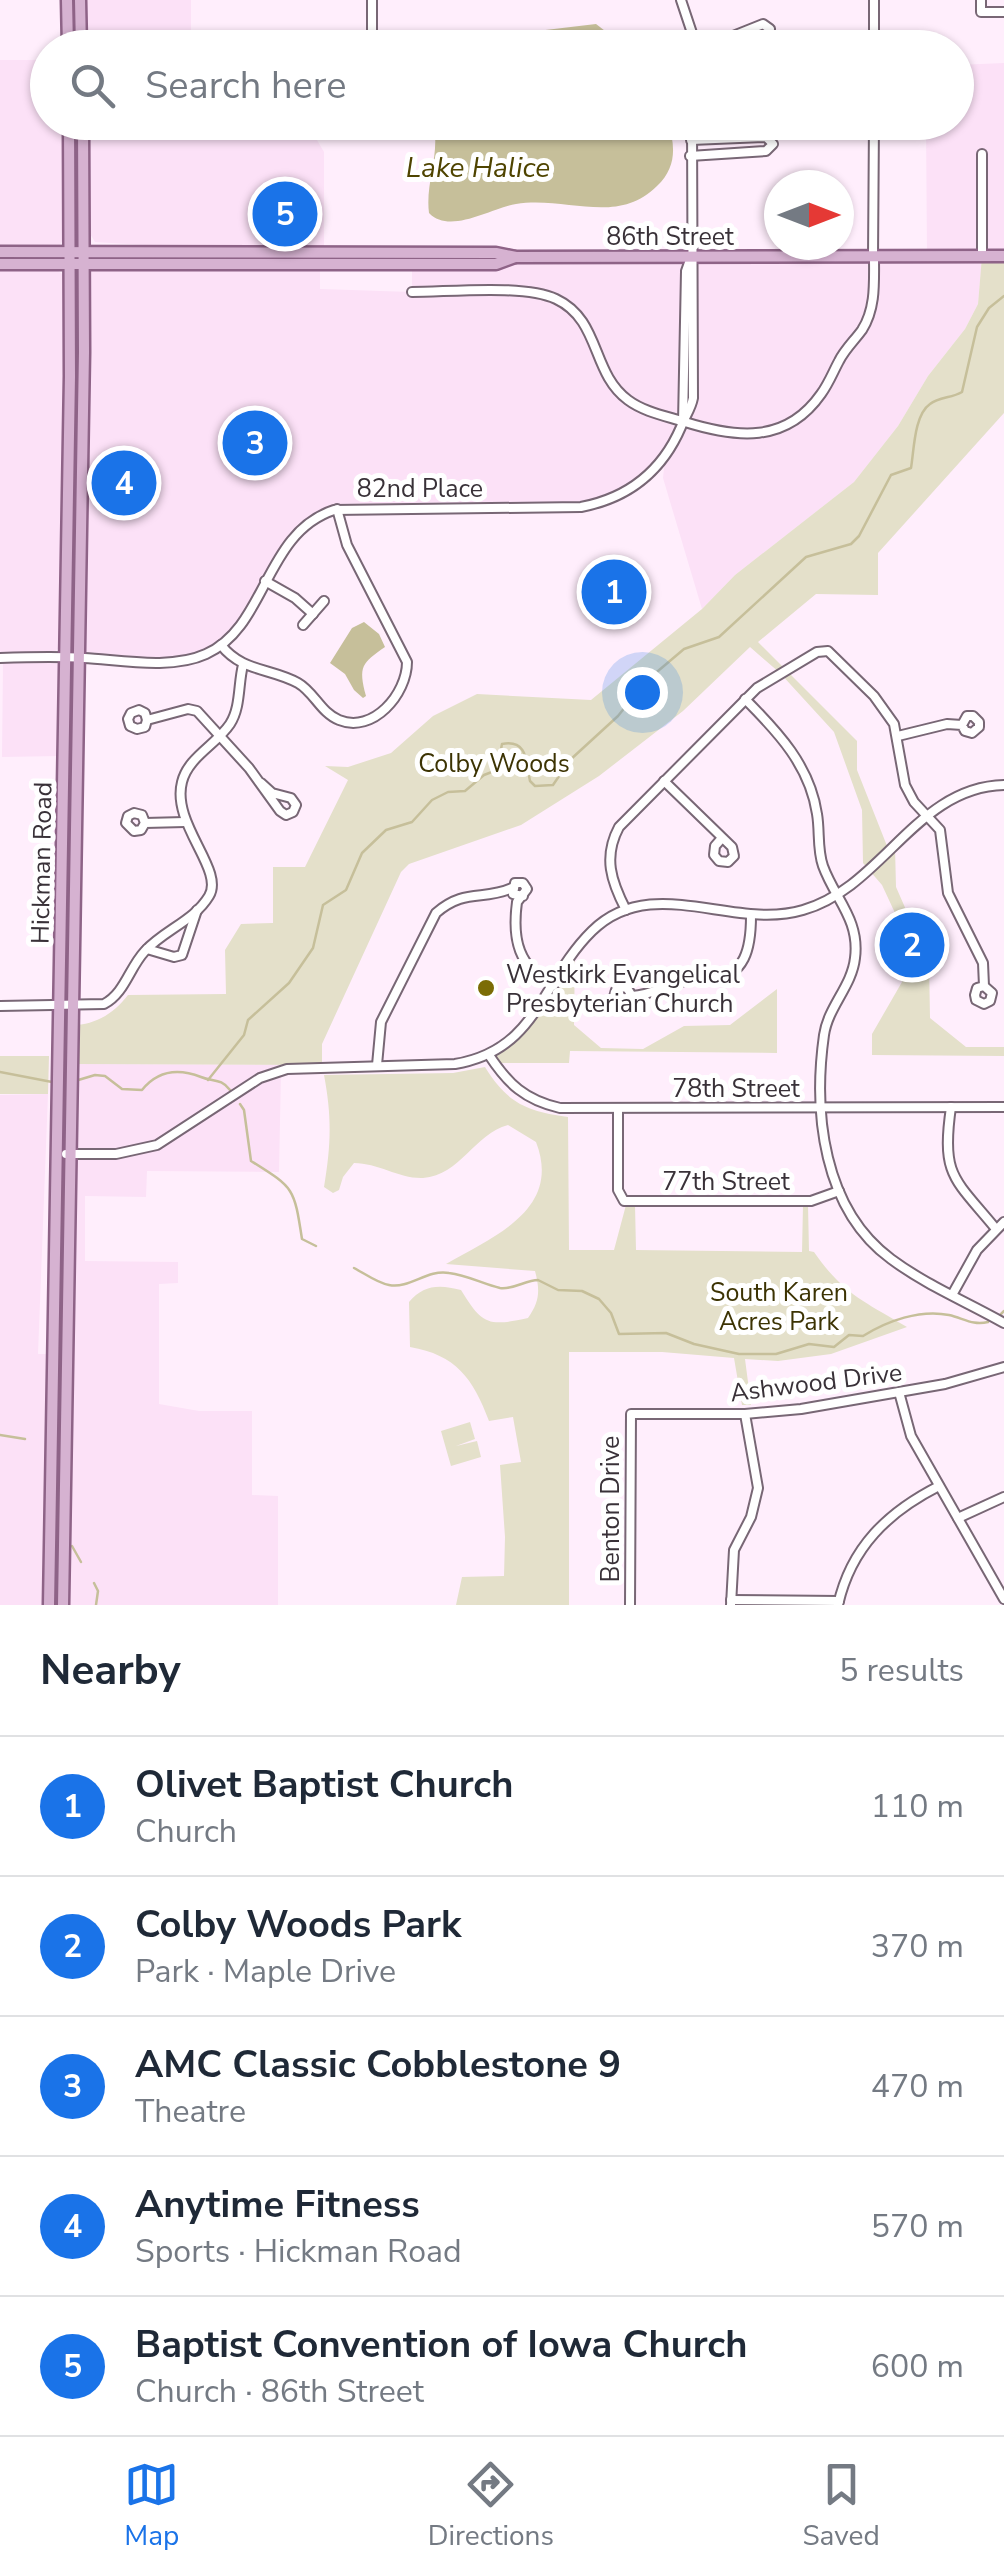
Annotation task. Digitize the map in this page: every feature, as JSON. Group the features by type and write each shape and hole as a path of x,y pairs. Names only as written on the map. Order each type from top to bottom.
{"main road":[{"path":"67,0 68,30"},
{"path":"80,0 81,30"},
{"name":"Hickman Road","path":"49,1605 72,257 70,140"},
{"name":"Hickman Road","path":"63,1605 85,264 83,140"},
{"path":"0,252 72,257"},
{"name":"86th Street","path":"72,257 85,252 496,253 516,257 1004,256"},
{"path":"0,264 72,257"},
{"name":"86th Street","path":"72,257 85,264 496,264 516,257"}],"street":[{"path":"372,0 372,30"},
{"path":"681,0 693,30"},
{"path":"874,0 874,30"},
{"path":"982,0 982,12 1004,12"},
{"path":"747,30 763,24 770,30"},
{"path":"683,422 686,271 691,257 691,140"},
{"path":"690,156 766,151 772,144 769,140"},
{"path":"412,292 524,292 558,300 576,312 595,339 606,375 628,400 723,434 748,435 775,429 807,410 824,390 870,314 874,289 874,140"},
{"path":"982,154 982,256"},
{"name":"82nd Place","path":"222,645 240,624 294,534 314,518 337,509 566,508 595,504 635,486 665,457 683,422"},
{"path":"0,658 185,660 222,645 243,664 297,682 339,720 363,722 388,706 408,668 343,535 337,509"},
{"path":"266,581 313,614"},
{"path":"303,625 324,602"},
{"path":"626,910 609,868 613,838 628,817 757,688 817,652 828,651 888,714 898,736 904,785 940,830 948,893 983,963 984,986"},
{"path":"0,1006 99,1005 112,1000 146,949 198,909 210,894 213,878 185,822 180,796 188,768 229,725 236,709 243,664"},
{"path":"746,699 796,758 815,803 824,870 854,928 855,959 824,1034 822,1108 828,1160 839,1191 856,1221 880,1250 906,1270 1004,1324"},
{"path":"148,720 192,709 272,793 291,798 296,804 293,812 282,814 261,783"},
{"path":"898,736 947,724 962,726"},
{"path":"664,782 722,838"},
{"path":"56,1154 130,1152 157,1145 260,1078 281,1070 301,1066 455,1064 489,1055 517,1036 592,932 626,910 666,902 751,916 803,910 839,895 948,800 970,790 1004,784"},
{"path":"145,823 185,822"},
{"path":"376,1064 382,1022 436,913 459,898 501,892 523,882 526,890 517,902 518,949 531,970 554,984"},
{"path":"146,949 174,957 182,955 198,909"},
{"path":"632,996 731,973 750,950 751,916"},
{"name":"78th Street","path":"489,1055 512,1086 542,1104 562,1108 1004,1106"},
{"path":"951,1107 946,1140 948,1165 996,1229"},
{"name":"77th Street","path":"618,1108 620,1198 811,1202 839,1191"},
{"path":"952,1295 977,1250 1004,1222"},
{"name":"Ashwood Drive","path":"631,1414 745,1414 801,1409 967,1379 1004,1366"},
{"path":"899,1392 911,1436 1004,1599"},
{"name":"Benton Drive","path":"630,1605 631,1414"},
{"path":"745,1414 758,1488 756,1503 734,1550 730,1603 838,1603 851,1566 868,1539 899,1509 939,1486"},
{"path":"958,1518 1004,1497"}],"shaded area":[{"path":"84,0 191,0 191,30 85,30"},
{"path":"0,60 30,60 30,140 66,140 65,235 60,245 54,247 0,246"},
{"path":"1004,63 1004,256 982,257 978,304 965,329 854,482 735,575 702,609 663,478 665,460 645,478 595,504 334,510 303,525 239,624 221,645 185,660 78,658 85,264 320,264 320,289 412,292 412,263 496,264 516,257 854,260 854,256 927,256 926,140 974,140 974,64"},
{"path":"87,140 317,140 324,152 324,247 177,247 95,242 89,232"},
{"path":"0,270 57,270 67,278 62,645 54,652 0,654"},
{"path":"3,661 55,662 61,666 60,756 2,757"},
{"path":"72,1064 322,1065 281,1071 279,1172 147,1171 146,1197 85,1196 85,1261 178,1262 178,1283 159,1284 159,1404 199,1411 252,1411 252,1495 278,1496 278,1605 63,1605"},
{"path":"48,1094 38,1354 53,1354 49,1605 0,1605 0,1095"}],"green space":[{"name":"Colby Woods","path":"982,256 1004,256 1004,413 878,553 878,595 816,594 758,642 857,741 857,770 889,851 895,847 896,887 929,962 930,1018 966,1047 1004,1047 1004,1056 872,1055 872,1034 902,982 902,928 882,885 863,863 862,810 834,732 780,673 750,647 683,711 599,776 521,825 409,864 401,872 322,1044 322,1065 72,1064 72,1025 104,1017 128,995 226,994 225,950 241,924 273,923 273,867 305,867 348,780 325,766 348,767 391,753 433,716 477,694 591,700 702,609 735,575 854,482 965,329 978,304"},
{"path":"575,951 574,1025 601,1048 643,1049 684,1026 730,1025 777,989 777,1053 570,1051 569,1063 494,1063 489,1055 508,1043"},
{"path":"0,1056 49,1056 48,1094 0,1094"},
{"name":"South Karen Acres Park","path":"485,1067 502,1090 520,1104 568,1117 569,1250 614,1250 626,1205 635,1205 636,1250 802,1252 803,1205 808,1205 809,1251 856,1296 907,1327 831,1354 778,1361 745,1359 751,1405 742,1405 734,1358 662,1352 569,1352 569,1605 456,1605 462,1577 504,1576 500,1465 521,1462 513,1417 489,1421 461,1371 440,1356 410,1347 409,1302 426,1289 461,1290 481,1316 494,1322 528,1318 532,1312 538,1295 535,1271 446,1264 503,1231 532,1203 540,1185 542,1165 536,1142 508,1125 436,1175 414,1178 354,1163 339,1190 333,1193 324,1187 330,1131 324,1075 453,1073"},
{"path":"470,1422 475,1439 456,1446 477,1441 481,1457 451,1466 441,1431"}],"water":[{"path":"596,24 604,30 545,30"},
{"name":"Lake Halice","path":"435,140 672,140 673,157 657,186 625,205 516,204 448,221 429,213"},
{"path":"364,622 379,634 385,647 364,666 363,698 345,674 330,663 352,628"}],"waterway":[{"path":"208,1080 244,1035 248,1020 289,983 313,948 323,905 346,890 362,853 386,830 412,822 432,800 448,792 465,791 497,770 502,744 521,748 535,786 553,785 570,760 618,716 645,682 684,649 719,637 806,557 851,544 891,475 911,468 918,425 925,409 962,392 977,327 989,308 1004,296"},
{"path":"0,1072 52,1082"},
{"path":"75,1081 105,1076 122,1089 142,1090 155,1078 176,1072 220,1082 230,1090"},
{"path":"240,1104 251,1161 290,1191 302,1239 316,1246"},
{"path":"354,1268 389,1285 441,1273 500,1288 538,1280 558,1290 582,1291 599,1299 611,1313 619,1334 666,1333 739,1354 776,1354 809,1344 834,1347 849,1335 863,1336 915,1315 949,1315 988,1322"},
{"path":"1001,1314 1004,1311"},
{"path":"0,1435 25,1439"},
{"path":"72,1546 81,1562"},
{"path":"94,1583 98,1591 96,1605"}],"place":[{"name":"Baptist Convention of Iowa Church","path":"285,214"},
{"name":"AMC Classic Cobblestone 9","path":"255,443"},
{"name":"Anytime Fitness","path":"124,483"},
{"name":"Olivet Baptist Church","path":"614,592"},
{"name":"Colby Woods Park","path":"912,945"},
{"name":"Westkirk Evangelical Presbyterian Church","path":"486,988"}]}
